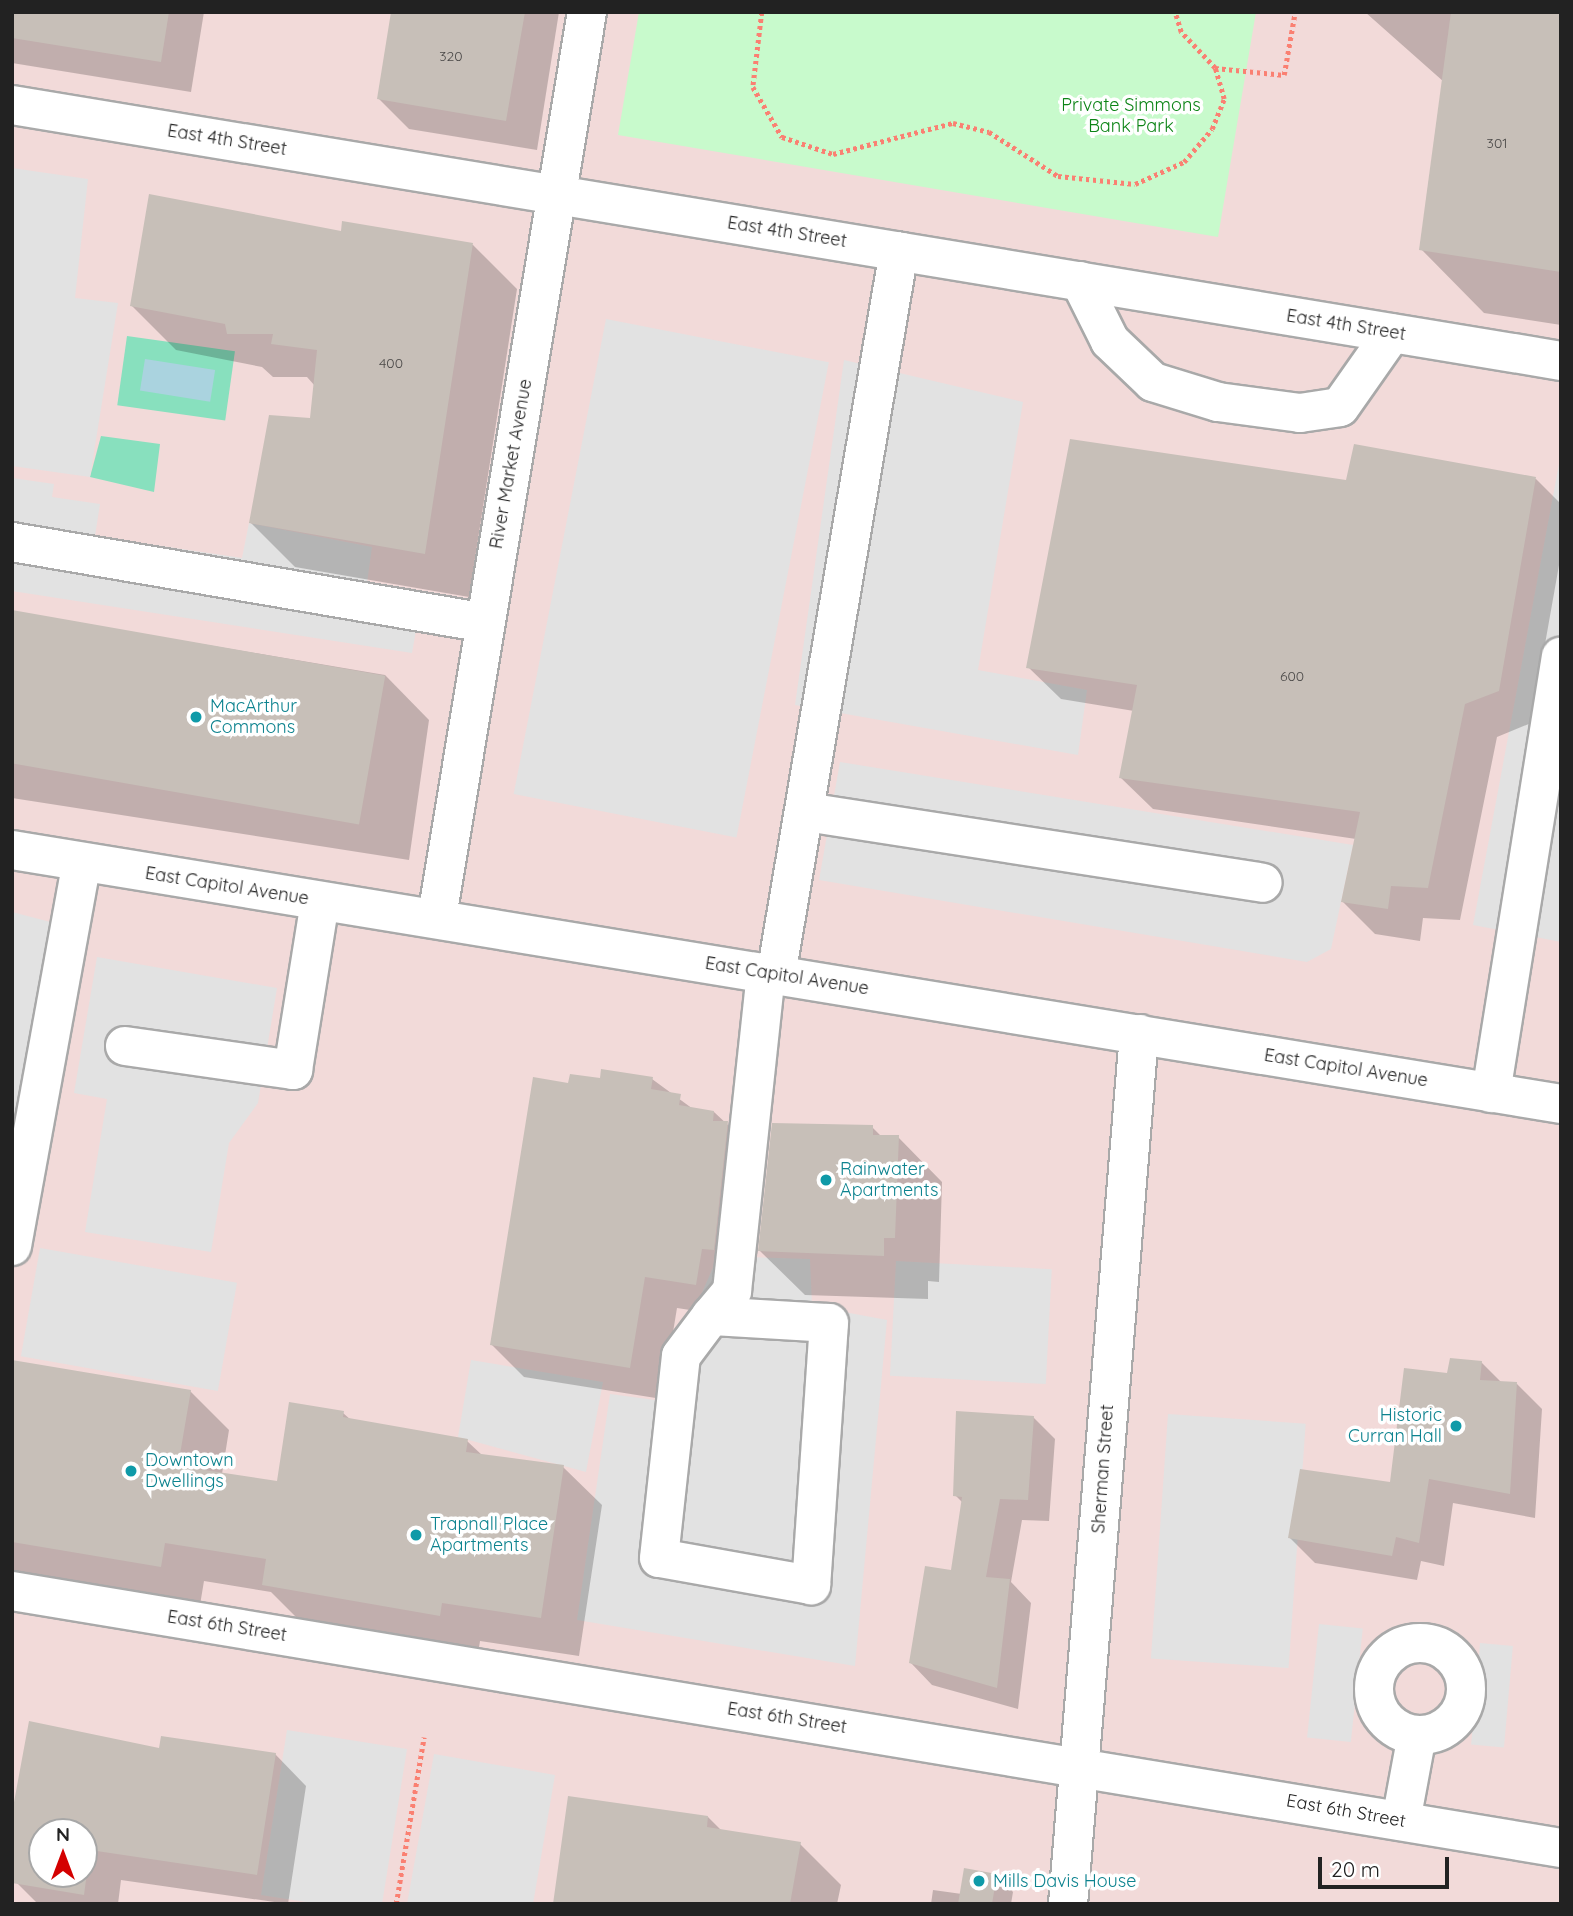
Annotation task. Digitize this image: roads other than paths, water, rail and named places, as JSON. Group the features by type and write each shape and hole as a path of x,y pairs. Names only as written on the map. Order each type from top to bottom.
{"street":[{"name":"River Market Avenue","path":"437,917 587,12"},
{"name":"East 4th Street","path":"12,105 1561,361"},
{"path":"711,1316 829,1323 811,1584 659,1558 681,1356 711,1316 732,1291 771,974 806,812 899,251"},
{"path":"1080,281 1110,341 1153,382 1218,402 1300,412 1340,407 1392,333"},
{"path":"12,542 485,623"},
{"path":"1491,1093 1561,657"},
{"path":"806,812 1263,883"},
{"name":"East Capitol Avenue","path":"12,850 320,901 437,917 1561,1104"},
{"path":"12,1246 82,862"},
{"path":"125,1046 293,1070 320,901"},
{"name":"Sherman Street","path":"1068,1904 1139,1034"},
{"name":"East 6th Street","path":"12,1591 1080,1766 1561,1848"},
{"path":"1401,1821 1418,1735"}],"water":[{"path":"145,359 215,370 210,402 140,391"}],"place":[{"name":"MacArthur Commons","path":"196,717"},
{"name":"Rainwater Apartments","path":"826,1180"},
{"name":"Historic Curran Hall","path":"1456,1426"},
{"name":"Downtown Dwellings","path":"131,1471"},
{"name":"Trapnall Place Apartments","path":"416,1535"},
{"name":"Mills Davis House","path":"979,1881"}],"park label":[{"name":"Private Simmons Bank Park","path":"1131,116"}]}
